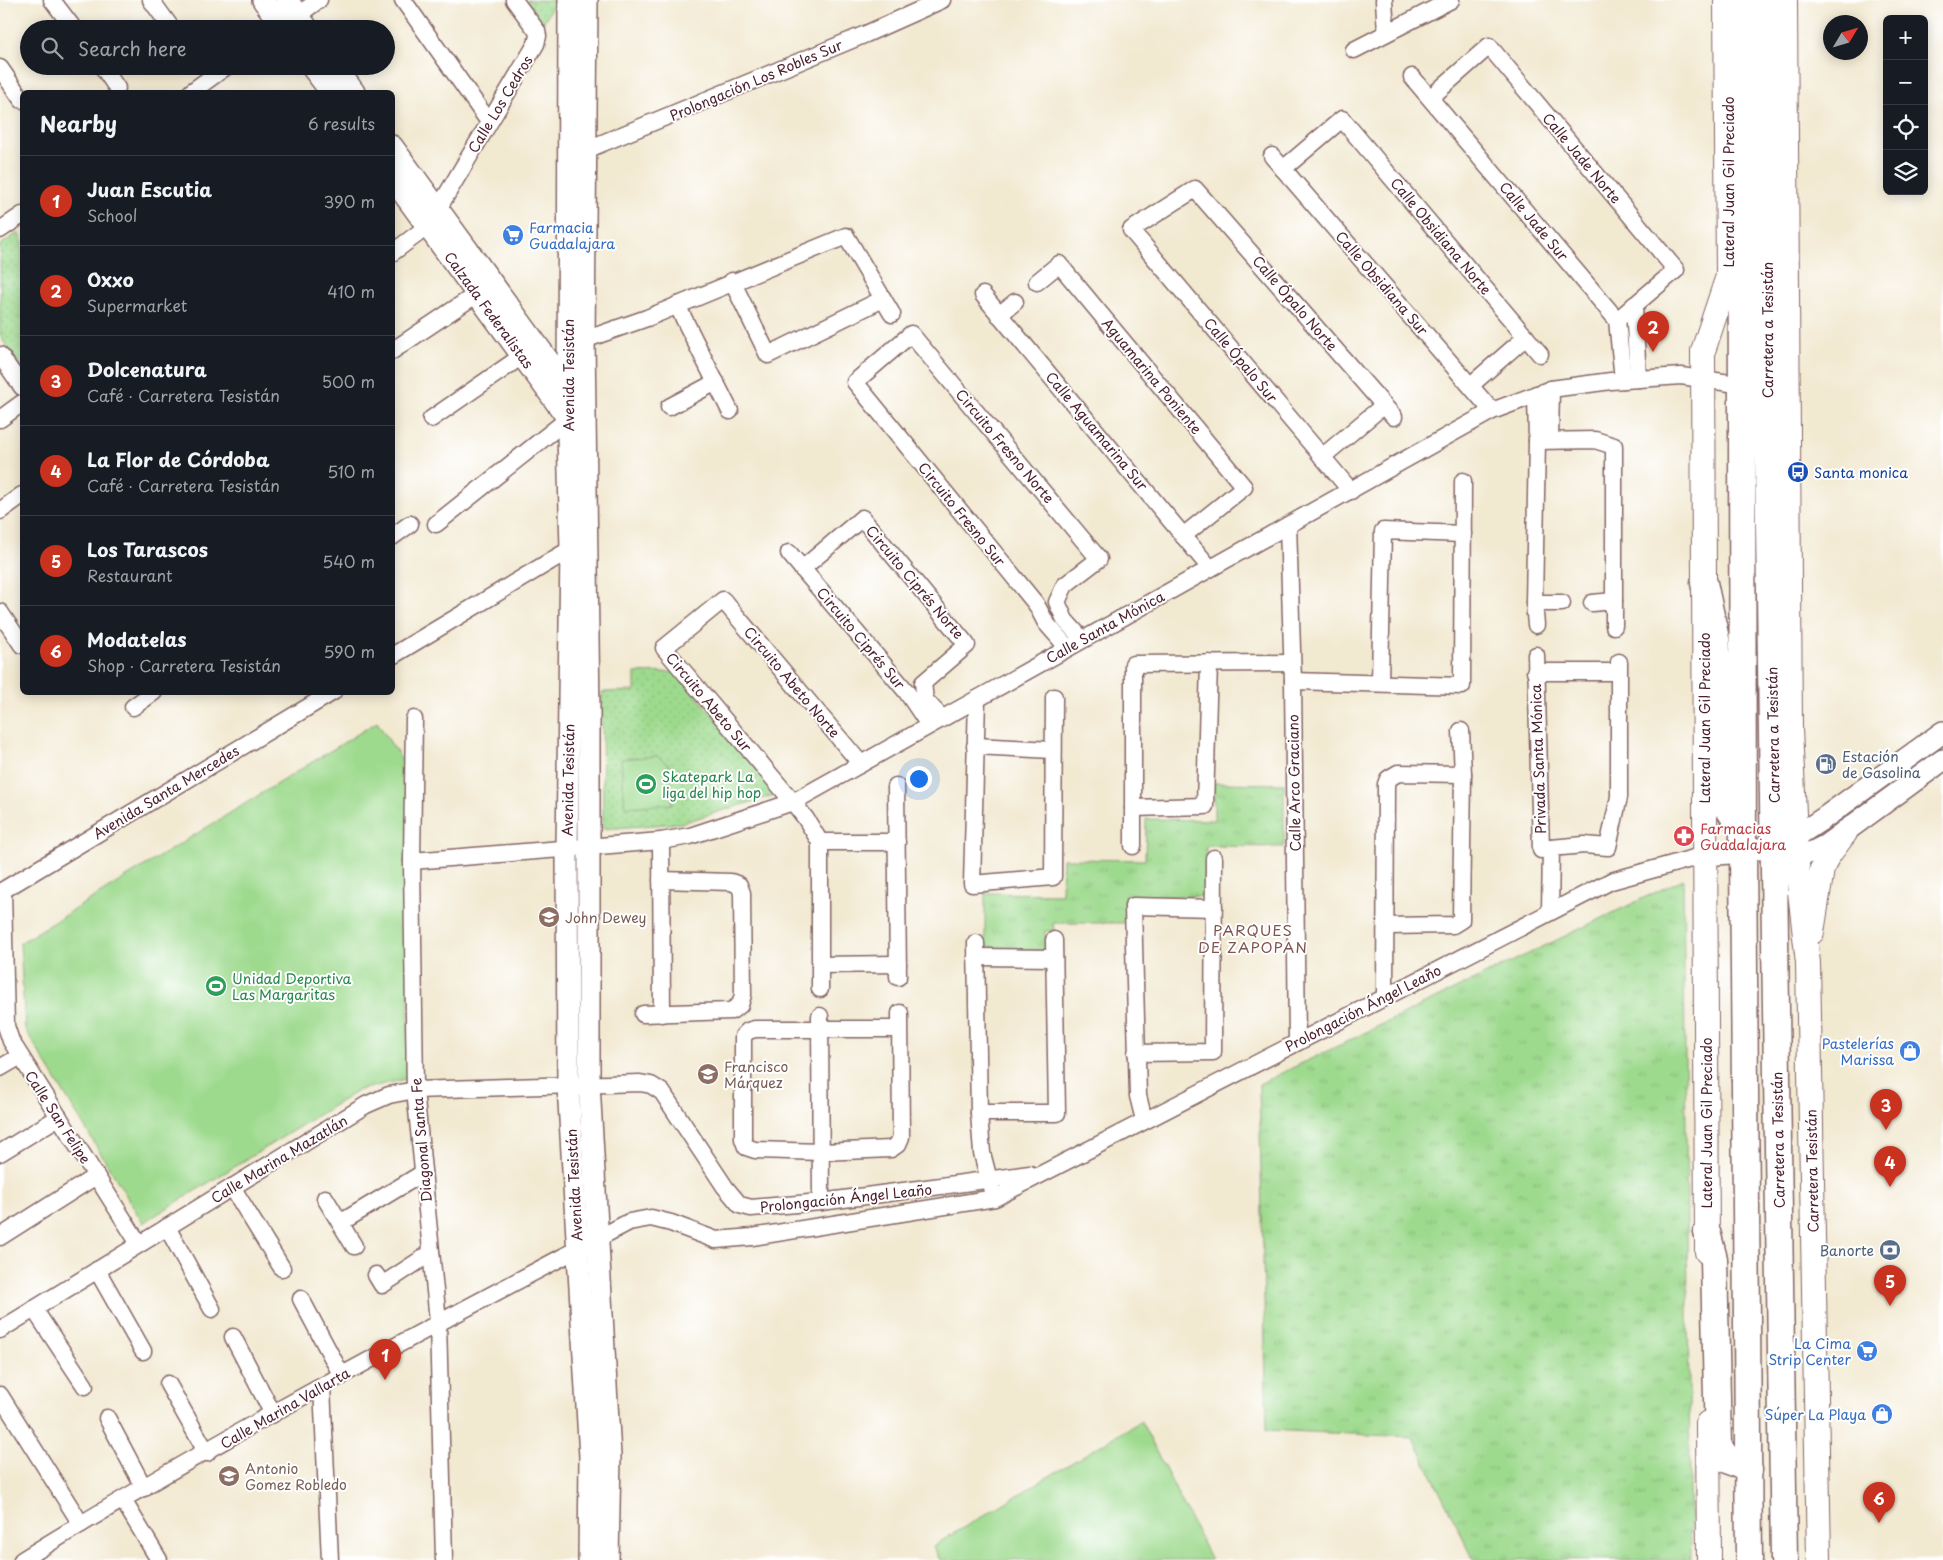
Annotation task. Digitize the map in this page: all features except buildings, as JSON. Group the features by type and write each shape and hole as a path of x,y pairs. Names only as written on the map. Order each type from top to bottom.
{"main road":[{"name":"Lateral Juan Gil Preciado","path":"1709,1560 1707,1232 1699,859 1704,583 1703,351 1728,276 1726,0"},
{"name":"Carretera a Tesistán","path":"1742,0 1766,386 1785,849 1784,1560"},
{"name":"Carretera a Tesistán","path":"1750,1560 1744,848 1766,386 1777,201 1766,0"},
{"path":"1777,201 1785,0"},
{"path":"1704,583 1716,639 1726,805 1744,848"},
{"path":"1807,957 1816,918 1822,869 1827,857 1845,833"},
{"path":"1785,849 1807,957"},
{"name":"Carretera Tesistán","path":"1807,957 1819,1560"},
{"path":"1707,1232 1714,1258 1718,1445 1728,1460 1749,1470"}],"street":[{"path":"52,0 67,20"},
{"path":"151,0 165,20"},
{"path":"263,0 288,20"},
{"path":"290,20 319,0"},
{"path":"404,0 489,122"},
{"name":"Calle Los Cedros","path":"433,218 538,36 537,31 514,0"},
{"name":"Avenida Tesistán","path":"569,0 578,154 584,340 577,414 579,544 589,848 589,1084 610,1456 608,1560"},
{"name":"Avenida Tesistán","path":"577,414 568,386 587,0"},
{"name":"Prolongación Los Robles Sur","path":"578,154 942,0"},
{"path":"1384,0 1386,33"},
{"path":"1354,50 1451,0"},
{"name":"Calle Jade Norte","path":"1430,98 1489,46 1676,270 1634,305"},
{"path":"0,68 20,97"},
{"path":"109,75 118,88"},
{"path":"194,90 215,75"},
{"path":"317,75 328,90"},
{"path":"342,75 353,90"},
{"name":"Calle Jade Sur","path":"1412,76 1618,320"},
{"name":"Calle Obsidiana Norte","path":"1283,170 1342,119 1540,354"},
{"name":"Calzada Federalistas","path":"395,151 477,294 522,356 577,414 586,443"},
{"name":"Calle Obsidiana Sur","path":"1272,156 1492,411"},
{"name":"Calzada Federalistas","path":"395,181 433,218 568,386"},
{"name":"Calle Ópalo Sur","path":"1195,188 1131,230 1351,491"},
{"name":"Calle Ópalo Norte","path":"1195,188 1389,411 1322,457"},
{"path":"395,250 433,218"},
{"path":"0,230 20,220"},
{"path":"584,340 677,305 846,236 892,314"},
{"name":"Aguamarina Poniente","path":"1037,282 1059,264 1244,487 1184,536"},
{"path":"732,281 768,355 883,299"},
{"path":"395,349 477,294"},
{"name":"Calle Aguamarina Sur","path":"983,295 1210,568"},
{"path":"999,314 1015,302"},
{"path":"677,305 730,411"},
{"path":"1630,380 1618,320 1634,305"},
{"path":"1630,380 1634,305"},
{"name":"Circuito Fresno Norte","path":"855,382 910,334 1099,559 1065,585 1058,602 1065,620 1082,639"},
{"path":"1470,385 1526,338"},
{"path":"0,355 20,384"},
{"path":"432,419 522,356"},
{"name":"Calle Santa Mónica","path":"412,861 661,841 690,836 793,802 1067,647 1492,411 1543,391 1571,385 1680,376 1766,386"},
{"path":"669,408 716,382"},
{"name":"Circuito Fresno Sur","path":"855,382 1036,604 1046,623 1067,647"},
{"path":"1536,625 1534,604 1544,441 1543,391"},
{"path":"0,419 20,404"},
{"path":"436,524 577,414"},
{"path":"1544,441 1595,440 1614,446 1614,626"},
{"name":"Avenida Tesistán","path":"586,443 579,544 566,850 568,1085 590,1457 589,1560"},
{"path":"1293,681 1380,682 1462,686 1463,481"},
{"path":"0,511 20,497"},
{"name":"Circuito Ciprés Norte","path":"802,569 862,518 967,645 923,683 925,700 935,722"},
{"path":"395,535 410,524"},
{"name":"Calle Arco Graciano","path":"1288,525 1293,681 1297,1042"},
{"path":"1380,682 1383,532 1462,534"},
{"path":"395,654 579,544"},
{"name":"Circuito Ciprés Sur","path":"789,553 906,691 935,722"},
{"name":"Circuito Abeto Sur","path":"723,600 664,648 793,802 820,842"},
{"name":"Circuito Abeto Norte","path":"723,600 861,764"},
{"path":"1592,603 1614,601"},
{"path":"1534,604 1562,603"},
{"path":"0,612 20,642"},
{"name":"Privada Santa Mónica","path":"1536,655 1541,850 1551,848 1550,912"},
{"path":"1133,808 1205,806 1208,663"},
{"path":"1133,846 1134,664 1292,663"},
{"path":"1535,672 1619,667 1619,797 1608,847 1584,845 1551,848"},
{"path":"132,707 150,695"},
{"name":"Avenida Santa Mercedes","path":"2,892 327,695"},
{"path":"977,699 972,884 1053,877 1052,750 1054,697"},
{"name":"Diagonal Santa Fe","path":"414,718 412,861 415,1090 438,1321 444,1560"},
{"path":"1386,926 1454,925 1460,920 1463,774 1461,731"},
{"path":"1785,849 1824,818 1943,732"},
{"path":"975,746 1052,750"},
{"path":"1785,849 1813,852 1845,833 1943,760"},
{"path":"1386,996 1385,788 1388,779 1398,773 1463,774"},
{"path":"820,965 898,970 896,786"},
{"path":"661,841 662,1014"},
{"path":"820,989 820,842 897,842"},
{"name":"Prolongación Ángel Leaño","path":"577,1249 629,1222 650,1218 671,1223 716,1240 752,1237 994,1198 1550,912 1575,901 1610,881 1744,848 1785,849"},
{"path":"1136,1053 1214,1052 1214,858"},
{"path":"643,1014 731,1011 740,1005 743,986 742,894 739,885 731,882 662,880"},
{"name":"Calle San Felipe","path":"2,892 6,1026 19,1057 139,1244"},
{"path":"1144,1120 1138,1096 1133,906 1214,908"},
{"path":"979,1113 1057,1112 1054,940"},
{"path":"994,1198 982,1153 979,1113 976,950 1054,958"},
{"path":"899,1021 900,1137 898,1144 891,1149 821,1152 755,1150 746,1147 743,1139 743,1036 748,1031 755,1029 820,1022 899,1021"},
{"path":"820,1022 822,1202"},
{"path":"0,1068 19,1057"},
{"name":"Prolongación Ángel Leaño","path":"589,1084 640,1083 651,1085 662,1092 725,1188 740,1205 751,1208 822,1202 989,1181 1044,1172"},
{"name":"Calle Marina Mazatlán","path":"0,1330 366,1105 389,1095 415,1090 589,1084"},
{"path":"0,1153 59,1117"},
{"path":"340,1223 423,1173"},
{"path":"0,1237 96,1176"},
{"path":"232,1187 282,1268"},
{"path":"325,1198 354,1246"},
{"path":"751,1208 752,1237"},
{"path":"167,1227 212,1310"},
{"name":"Calle Marina Vallarta","path":"22,1560 42,1555 81,1524 273,1414 438,1321 577,1249"},
{"path":"376,1276 382,1285 431,1253"},
{"path":"97,1270 143,1351"},
{"path":"301,1299 342,1376"},
{"path":"34,1309 85,1386"},
{"path":"233,1337 273,1414"},
{"path":"168,1384 207,1453"},
{"path":"322,1387 330,1560"},
{"path":"0,1395 81,1524"},
{"path":"107,1418 144,1488"},
{"path":"123,1500 159,1560"}],"green space":[{"path":"527,0 556,0 543,23"},
{"path":"18,233 20,236 20,367 0,336 0,245"},
{"path":"677,672 778,794 681,823 603,829 602,692 635,691 635,673"},
{"name":"Unidad Deportiva Las Margaritas","path":"377,722 407,768 409,1078 359,1090 143,1223 25,1029 20,943"},
{"name":"Skatepark La liga del hip hop","path":"657,756 668,764 672,804 625,807 621,759"},
{"path":"1214,783 1284,784 1284,847 1206,846 1205,896 1125,898 1124,923 1053,923 1054,931 1045,931 1046,951 985,946 985,893 1062,894 1063,859 1145,860 1146,819 1214,820"},
{"path":"1683,879 1691,1560 1474,1560 1413,1437 1267,1430 1259,1084"},
{"path":"1141,1421 1211,1560 940,1560 933,1546"}],"place":[{"name":"Farmacia Guadalajara","path":"513,235"},
{"name":"Oxxo","path":"1653,352"},
{"name":"Santa monica","path":"1798,472"},
{"name":"Estación de Gasolina","path":"1826,764"},
{"name":"Skatepark La liga del hip hop","path":"646,784"},
{"name":"Farmacias Guadalajara","path":"1684,836"},
{"name":"John Dewey","path":"549,917"},
{"name":"Unidad Deportiva Las Margaritas","path":"216,986"},
{"name":"Pastelerías Marissa","path":"1910,1051"},
{"name":"Francisco Márquez","path":"708,1074"},
{"name":"Dolcenatura","path":"1886,1130"},
{"name":"La Flor de Córdoba","path":"1890,1187"},
{"name":"Banorte","path":"1890,1250"},
{"name":"Los Tarascos","path":"1890,1306"},
{"name":"La Cima Strip Center","path":"1867,1351"},
{"name":"Juan Escutia","path":"385,1380"},
{"name":"Súper La Playa","path":"1882,1414"},
{"name":"Antonio Gomez Robledo","path":"229,1476"},
{"name":"Modatelas","path":"1879,1523"}],"district":[{"name":"PARQUES DE ZAPOPAN","path":"1253,938"}]}
